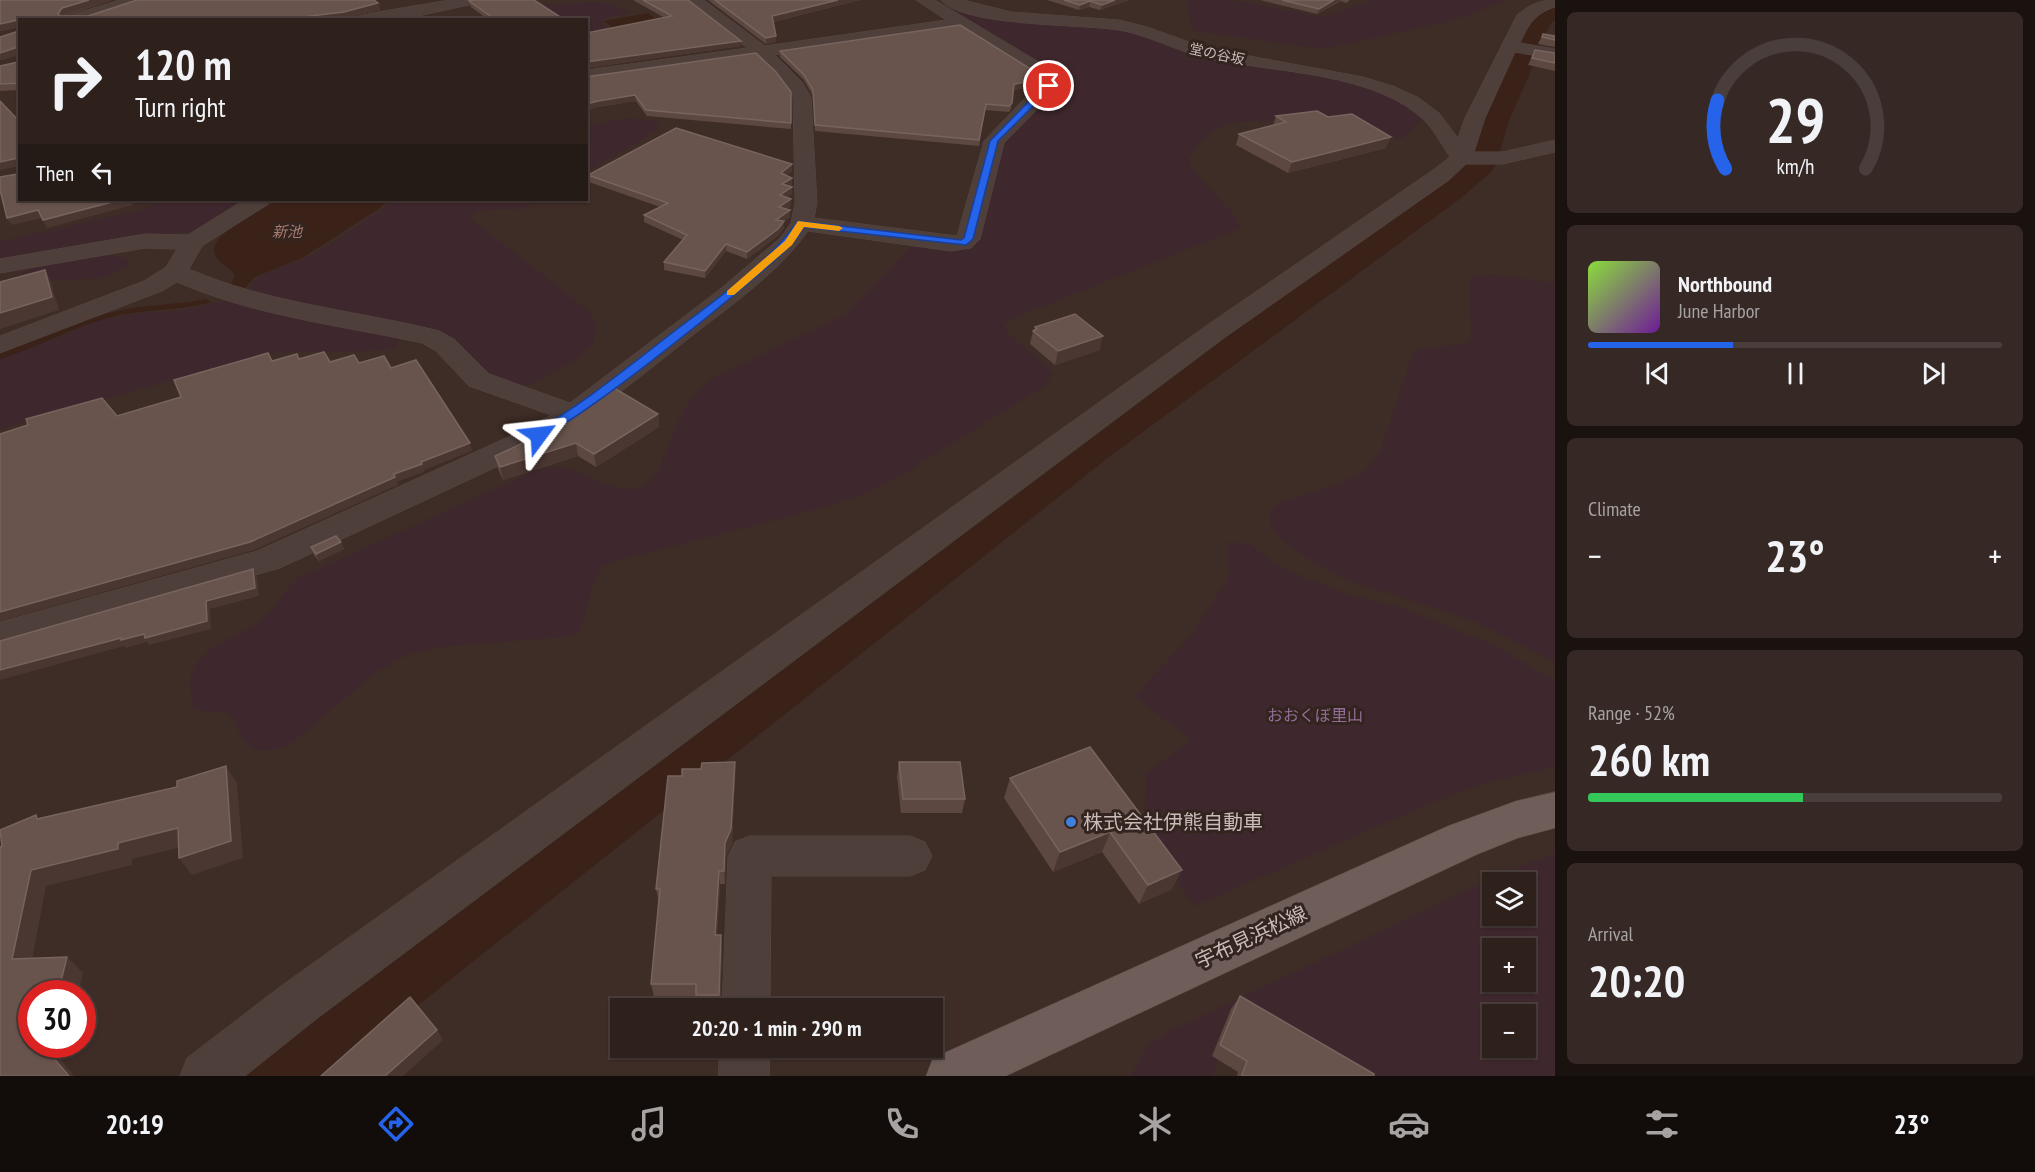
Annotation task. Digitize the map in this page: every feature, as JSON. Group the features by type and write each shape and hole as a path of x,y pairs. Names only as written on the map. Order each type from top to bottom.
{"main road":[{"name":"宇布見浜松線","path":"951,1076 1463,840 1516,820 1555,810"}],"street":[{"path":"78,18 137,0"},
{"path":"386,0 408,17"},
{"path":"390,18 408,17 472,0"},
{"path":"2,635 268,560 539,435 574,414 728,295 788,243 802,223 806,203 802,97 796,86 713,10 693,0"},
{"path":"802,223 951,244 963,243 969,239 994,141 1049,86 1051,80 1046,74 924,0"},
{"name":"堂の谷坂","path":"949,0 968,9 1002,17 1102,24 1136,29 1204,53 1320,73 1379,88 1423,109 1473,158"},
{"path":"1473,158 1475,118 1523,18 1529,11 1555,2"},
{"path":"588,76 962,23"},
{"path":"1510,46 1555,54"},
{"path":"205,1076 298,1003 1215,332 1473,158 1555,146"},
{"path":"0,345 153,286 175,272 193,242 257,201"},
{"path":"0,266 146,241 193,242"},
{"path":"175,272 198,283 281,309 430,337 445,345 479,380 574,414"},
{"path":"746,998 750,856 910,856"},
{"path":"744,1076 745,1058"}],"green space":[{"path":"1187,0 1231,0 1324,17 1371,0 1509,0 1447,22 1323,49 1195,31 1191,27"},
{"path":"591,2 607,3 630,12 600,20 609,29 588,37 588,18 517,18 526,6"},
{"path":"956,10 1102,26 1358,84 1404,102 1423,119 1401,139 1374,136 1332,119 1237,122 1215,130 1196,147 1188,160 1191,167 1237,219 1240,227 1013,318 1004,325 1014,339 1041,362 1052,375 1046,385 898,477 865,494 825,507 606,564 594,581 579,632 563,637 440,647 407,655 375,673 293,742 274,750 254,750 243,740 233,719 227,713 194,710 190,687 197,663 215,646 250,628 266,616 300,577 537,470 555,467 570,470 614,487 628,489 641,487 652,478 662,461 687,405 712,379 846,314 912,246 920,244 951,248 1002,142 1056,87 953,12"},
{"path":"629,118 654,121 659,126 656,131 588,171 588,125"},
{"path":"163,201 241,201 192,231 0,260 0,242 2,241 140,210"},
{"path":"390,201 538,201 521,209 478,211 472,216 472,220 588,310 596,332 588,349 571,363 539,380 517,386 494,378 464,351 249,292 255,280 261,276 320,251"},
{"path":"97,254 123,257 129,261 126,267 104,278 43,281 15,278 43,263"},
{"path":"1489,274 1555,283 1555,662 1476,622 1341,578 1284,542 1271,528 1269,513 1279,503 1336,485 1366,470 1381,449 1412,355 1418,349 1468,343 1471,336 1469,282 1474,276"},
{"path":"223,301 296,319 388,335 399,339 394,348 378,350 264,354 0,429 0,359 101,320 142,313 185,310"},
{"name":"おおくぼ里山","path":"1227,542 1249,544 1274,563 1312,581 1351,595 1400,607 1496,646 1555,681 1555,767 1483,784 1429,804 1195,906 1144,838 1146,773 1191,740 1135,696 1192,634 1229,576"},
{"path":"1555,853 1555,1076 1361,1076 1227,1037 1212,1076 1130,1076 1148,1046 1166,1033 1482,883 1482,926 1536,926 1536,872 1507,872"}],"water":[{"path":"648,13 660,22 615,30 604,21"},
{"name":"新池","path":"277,201 387,201 380,208 302,258 255,277 243,290 230,286 235,276 217,259 214,251 216,244 221,236 240,221"}],"building":[{"path":"0,0 89,0 62,8 58,14 60,16 88,16 137,0 374,0 378,3 344,12 294,18 18,18 18,20 0,24"},
{"path":"534,0 562,18 492,18 469,1"},
{"path":"643,0 688,0 741,41 588,62 588,33 672,16"},
{"path":"715,0 838,0 772,16 776,36 766,38"},
{"path":"1064,0 1115,0 1102,5 1090,1 1080,5"},
{"path":"1282,0 1334,0 1319,9"},
{"path":"960,25 1037,73 1030,75 1036,78 1033,81 1014,84 1012,103 1009,106 986,104 979,140 815,125 813,90 804,75 780,51"},
{"path":"18,31 18,47 0,53 0,37"},
{"path":"1543,34 1555,36 1555,40 1542,37"},
{"path":"1535,50 1555,53 1555,63 1532,58"},
{"path":"756,53 776,72 791,92 791,123 646,110 635,95 588,104 588,77"},
{"path":"18,62 18,83 0,84 0,66"},
{"path":"0,101 18,120 18,158 0,162"},
{"path":"1317,111 1328,117 1352,114 1391,137 1292,162 1239,134 1286,122 1276,116"},
{"path":"676,128 792,164 781,173 792,178 782,184 792,187 780,195 791,199 779,207 790,210 776,220 784,221 778,229 747,252 726,244 705,271 664,262 687,235 644,215 668,203 588,175"},
{"path":"18,174 18,201 116,201 43,220 38,210 7,218 0,190 0,177"},
{"path":"45,270 52,297 0,313 0,282"},
{"path":"1075,314 1103,336 1058,351 1033,331 1037,329 1035,327"},
{"path":"324,352 330,362 354,355 359,363 384,356 391,368 416,360 470,443 394,474 395,477 250,542 0,612 0,434 28,425 26,419 102,398 117,416 181,397 174,380 268,353 272,361 297,354 299,359"},
{"path":"614,388 658,414 594,454 576,443 500,467 495,456 549,431"},
{"path":"336,536 341,542 316,554 311,547"},
{"path":"253,569 255,588 206,601 207,621 145,638 144,634 121,640 121,638 0,670 0,641"},
{"name":"株式会社伊熊自動車","path":"1090,747 1182,870 1148,885 1110,832 1060,852 1010,778"},
{"path":"735,762 731,829 725,843 724,871 719,871 715,935 721,935 719,995 696,995 696,984 651,984 660,889 656,889 668,776 682,776 682,769 701,769 702,763"},
{"path":"899,762 960,762 965,799 903,799"},
{"path":"226,766 231,841 179,858 178,828 118,843 118,849 31,870 12,959 67,957 61,980 18,980 18,1058 53,1058 69,1076 0,1076 0,847 2,846 0,830 36,815 37,819 177,787 177,781"},
{"path":"1240,996 1374,1076 1243,1076 1247,1061 1220,1045"},
{"path":"410,997 437,1030 385,1076 321,1076"}],"waterway":[{"path":"1526,44 1540,18 1555,8"},
{"path":"256,1076 1090,445 1447,190 1477,164 1491,121 1523,52"},
{"path":"0,356 104,317 130,311 206,301"}],"slow traffic":[{"path":"730,293 788,243 802,223 839,228"}],"place":[{"name":"株式会社伊熊自動車","path":"1071,822"}],"route":[{"path":"539,435 574,414 728,295 788,243 802,223 951,244 963,243 969,239 994,141 1049,86"}]}
